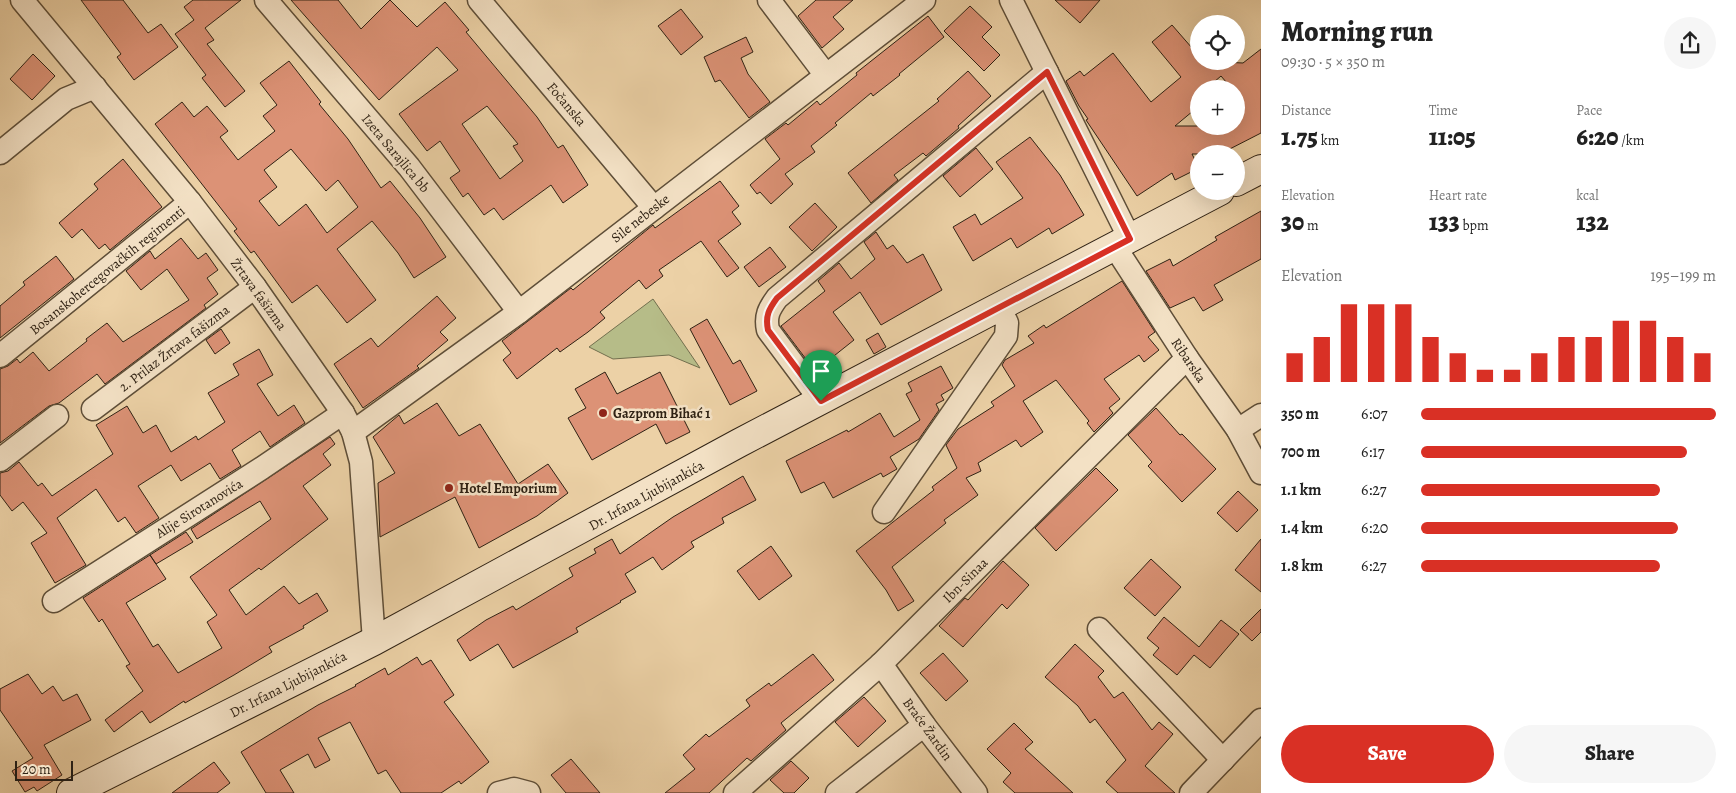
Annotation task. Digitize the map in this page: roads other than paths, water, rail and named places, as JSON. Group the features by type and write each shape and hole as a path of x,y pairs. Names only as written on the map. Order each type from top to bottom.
{"main road":[{"path":"1245,177 1261,169"},
{"name":"Dr. Irfana Ljubijankića","path":"70,793 374,641 821,401 1203,200"}],"street":[{"name":"Žrtava fašizma","path":"22,0 190,202 255,287 348,423 361,462 374,641"},
{"name":"Izeta Sarajlica bb","path":"266,0 409,167 519,312"},
{"name":"Fočanska","path":"479,0 654,208"},
{"path":"769,0 825,74"},
{"name":"Sile nebeske","path":"348,423 519,312 825,74 924,0"},
{"name":"Ribarska","path":"1011,0 1047,72 1123,243 1187,358 1238,430 1261,473"},
{"path":"821,401 768,330 766,320 769,310 777,298 1047,72"},
{"path":"0,154 66,99 95,87"},
{"name":"Bosanskohercegovačkih regimenti","path":"0,356 190,202"},
{"name":"2. Prilaz Žrtava fašizma","path":"93,409 255,287"},
{"path":"884,512 1006,336 1007,323 1000,308"},
{"name":"Ibn-Sinaa","path":"735,793 882,664 1187,358"},
{"path":"0,460 57,416"},
{"path":"1238,430 1261,416"},
{"name":"Alije Sirotanovića","path":"54,601 262,468 348,423"},
{"path":"1099,629 1223,760"},
{"name":"Braće Žardin","path":"882,664 924,725 976,793"},
{"path":"1191,793 1261,720"},
{"path":"837,793 924,725"},
{"path":"499,793 514,789 529,793"}],"place":[{"name":"Gazprom Bihać 1","path":"603,413"},
{"name":"Hotel Emporium","path":"449,488"}]}
